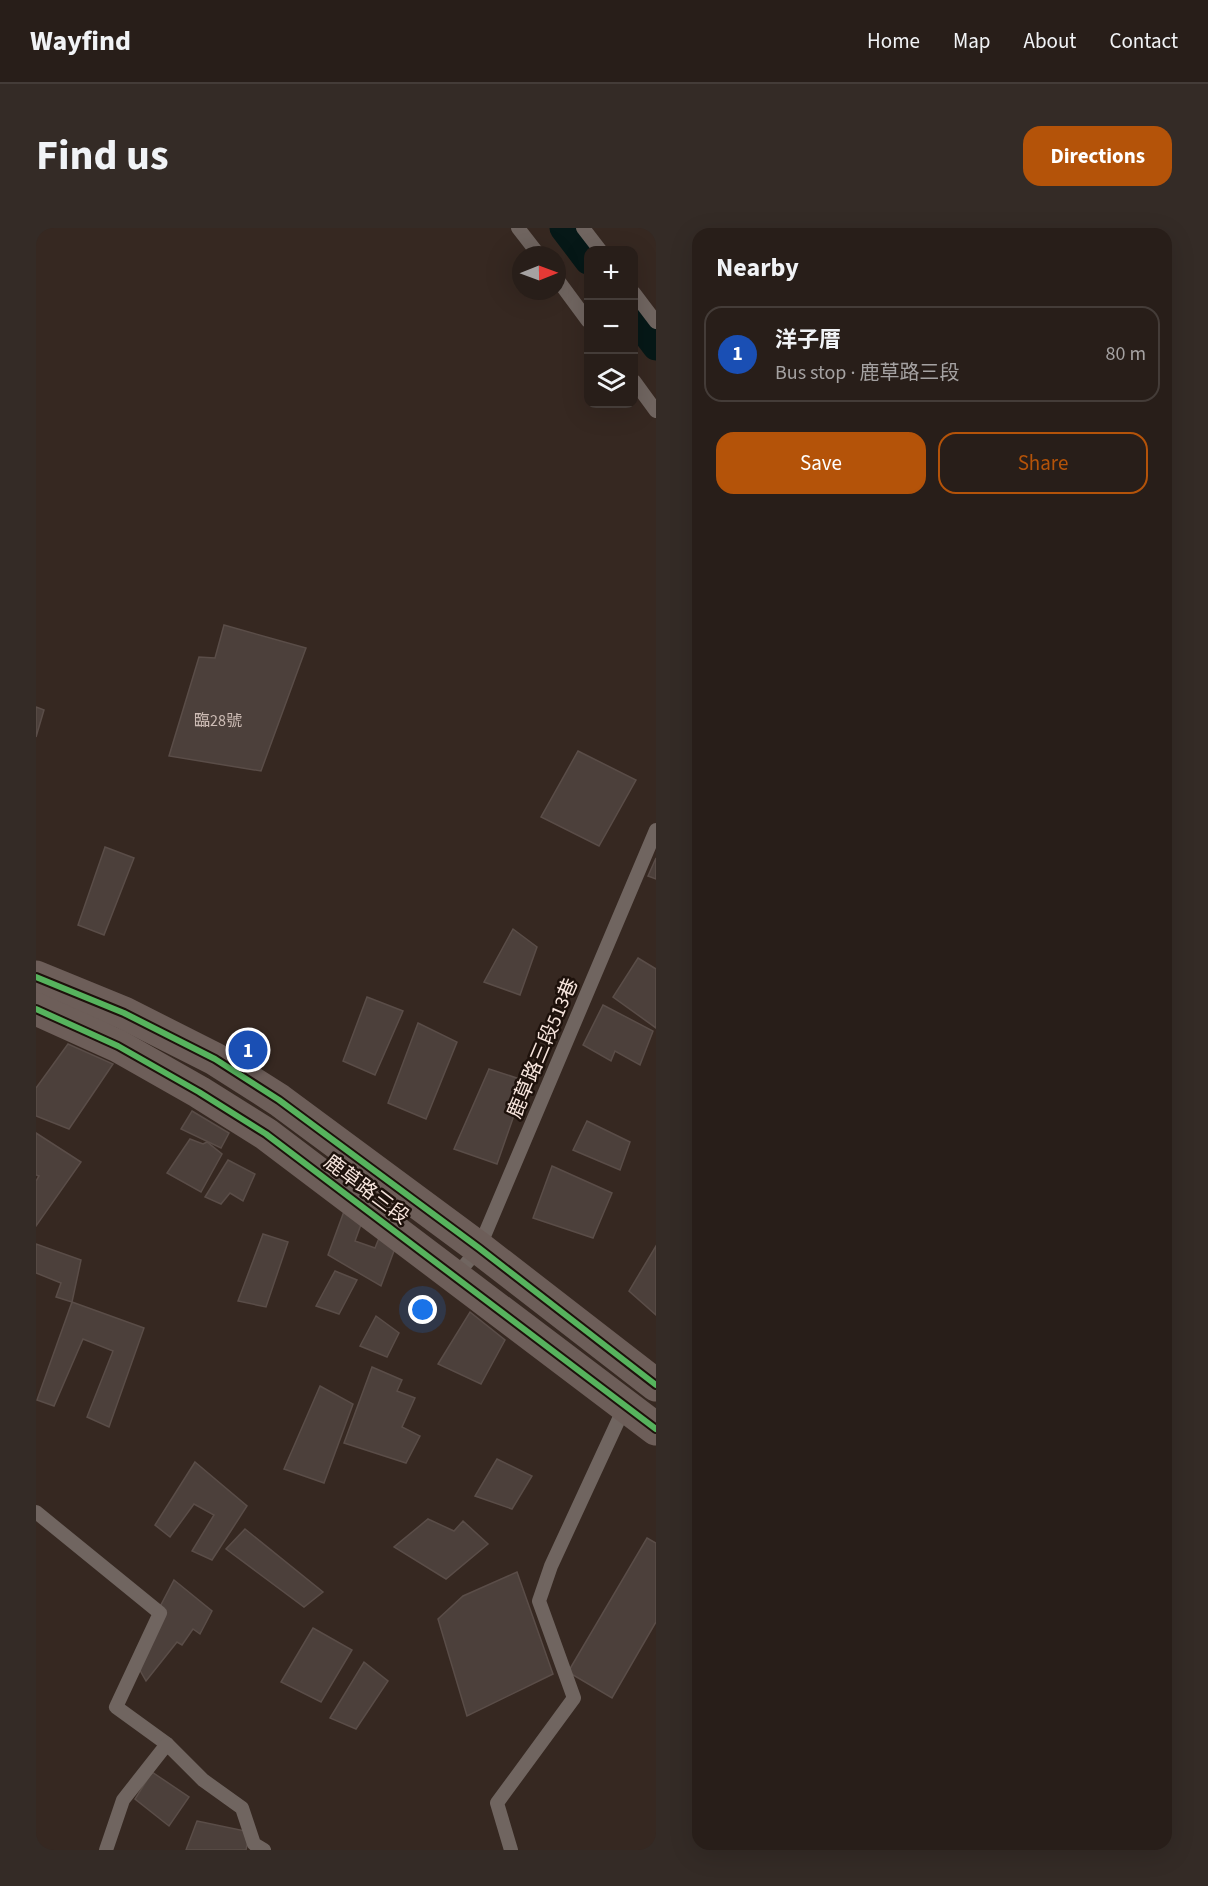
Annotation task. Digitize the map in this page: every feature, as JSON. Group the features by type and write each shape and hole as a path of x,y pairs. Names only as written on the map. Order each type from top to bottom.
{"main road":[{"name":"鹿草路三段","path":"36,977 124,1013 215,1059 279,1100 479,1248 656,1385"},
{"name":"鹿草路三段","path":"36,1009 118,1046 199,1092 266,1134 656,1429"},
{"path":"199,1092 215,1059"},
{"path":"266,1134 279,1100"}],"lane":[{"path":"518,228 532,246"},
{"path":"582,228 597,246"},
{"path":"566,291 584,316"},
{"path":"638,299 656,322"},
{"path":"638,388 656,411"},
{"name":"鹿草路三段513巷","path":"455,1277 479,1248 656,830"},
{"path":"511,1850 497,1803 574,1698 539,1601 551,1566 625,1406"},
{"path":"36,1512 160,1613 116,1707 167,1744 203,1780 242,1808 254,1844 264,1850"},
{"path":"106,1850 123,1800 167,1744"}],"building":[{"path":"224,625 306,648 261,771 169,756 199,657 215,658"},
{"path":"36,707 44,710 36,737"},
{"path":"578,751 636,780 599,846 541,817"},
{"path":"105,847 134,858 104,935 78,925"},
{"path":"656,858 656,879 648,876"},
{"path":"513,929 537,947 520,995 484,982"},
{"path":"638,958 656,969 656,1028 613,997"},
{"path":"367,997 403,1011 375,1075 343,1061"},
{"path":"603,1005 653,1031 640,1065 615,1051 611,1061 583,1045"},
{"path":"418,1023 457,1042 426,1119 388,1103"},
{"path":"68,1044 113,1064 69,1129 36,1116 36,1088"},
{"path":"489,1069 526,1081 497,1164 454,1149"},
{"path":"192,1111 229,1133 221,1148 181,1129"},
{"path":"587,1121 630,1142 620,1170 573,1150"},
{"path":"36,1133 81,1162 36,1226 36,1181 39,1176 36,1175"},
{"path":"190,1139 203,1144 207,1142 222,1154 201,1192 167,1173"},
{"path":"228,1160 255,1174 243,1201 230,1193 221,1204 205,1197"},
{"path":"552,1166 612,1193 593,1238 533,1218"},
{"path":"350,1195 367,1208 355,1241 375,1248 386,1221 401,1232 381,1286 328,1255"},
{"path":"263,1234 288,1242 266,1307 238,1301"},
{"path":"36,1244 81,1260 72,1302 56,1297 61,1283 36,1273"},
{"path":"656,1246 656,1315 629,1291"},
{"path":"335,1271 357,1280 339,1314 316,1306"},
{"path":"72,1302 144,1328 109,1427 87,1417 113,1351 83,1339 54,1406 37,1400"},
{"path":"470,1312 505,1340 481,1384 438,1364"},
{"path":"376,1316 399,1333 387,1357 360,1346"},
{"path":"372,1367 402,1380 397,1391 415,1398 402,1427 420,1436 406,1463 344,1443"},
{"path":"320,1386 353,1404 324,1483 284,1469"},
{"path":"497,1459 532,1476 512,1509 475,1496"},
{"path":"195,1462 247,1506 212,1560 192,1551 214,1515 194,1504 170,1537 155,1525"},
{"path":"428,1519 454,1531 463,1521 488,1544 446,1579 394,1547"},
{"path":"245,1529 323,1592 304,1607 226,1549"},
{"path":"647,1538 656,1543 656,1622 612,1698 568,1672"},
{"path":"517,1572 553,1674 467,1716 438,1619 463,1596"},
{"path":"174,1580 212,1611 200,1634 193,1629 182,1645 177,1642 146,1681 133,1658"},
{"path":"313,1628 352,1650 321,1702 281,1682"},
{"path":"364,1662 388,1681 356,1729 330,1718"},
{"path":"152,1772 189,1797 169,1826 135,1799"},
{"path":"197,1821 250,1832 246,1850 186,1850"}],"waterway":[{"path":"563,228 584,256"},
{"path":"638,323 656,347"}],"cycle path":[{"path":"36,977 124,1013 215,1059 279,1100 479,1248 656,1385"},
{"path":"36,1009 118,1046 199,1092 266,1134 656,1429"}],"place":[{"name":"洋子厝","path":"248,1050"}]}
